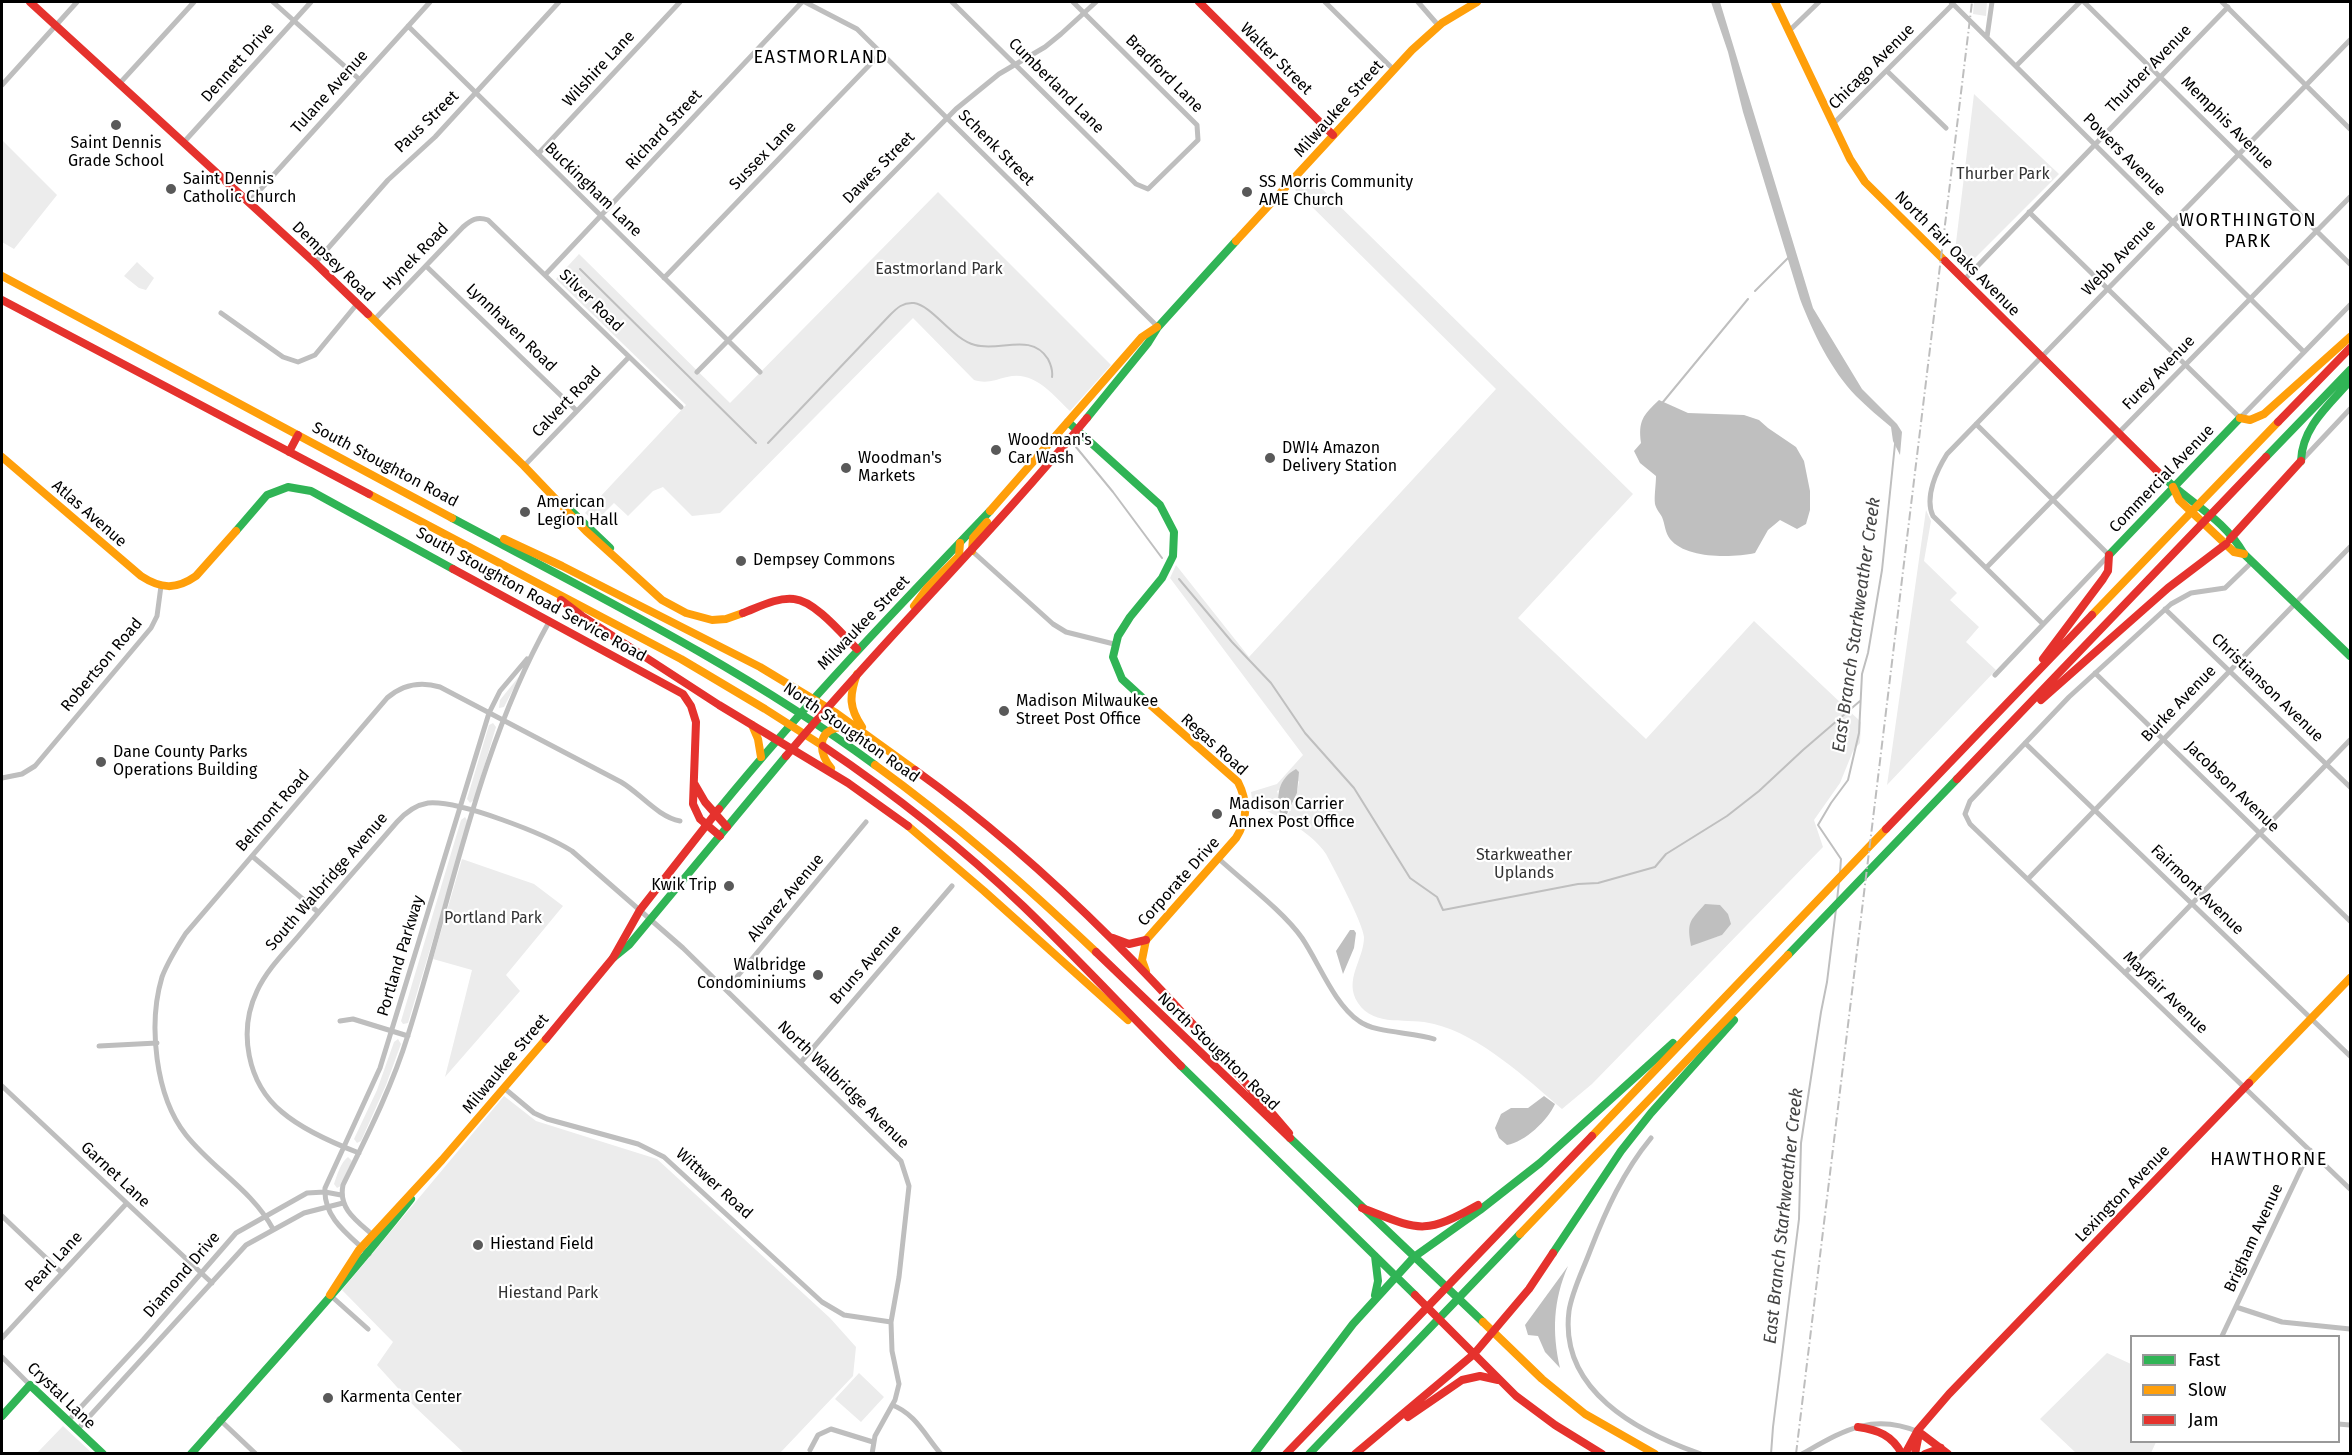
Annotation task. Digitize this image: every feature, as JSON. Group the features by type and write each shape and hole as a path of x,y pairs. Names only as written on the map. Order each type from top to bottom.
{"main road":[{"name":"Dempsey Road","path":"30,2 250,201 559,501 577,514 603,539 618,559 662,600 695,617 718,620 771,602 795,599 817,610 857,649"},
{"name":"Walter Street","path":"1199,2 1333,135"},
{"name":"Milwaukee Street","path":"330,1295 338,1280 372,1235 418,1187 613,958 629,945 827,707 972,551 1077,430 1148,343 1158,327 1393,69 1438,25 1462,8 1477,2"},
{"name":"North Fair Oaks Avenue","path":"1775,2 1850,159 1864,182 2173,487 2195,501 2232,536 2244,554 2350,656"},
{"name":"South Stoughton Road","path":"2,276 438,509 753,682"},
{"name":"South Stoughton Road","path":"2,300 542,585 745,695"},
{"name":"Milwaukee Street","path":"613,958 640,910 714,813 776,739 857,649 1009,491 1142,337 1158,327"},
{"path":"2240,418 2250,420 2264,414 2350,337"},
{"path":"1286,1454 2350,348"},
{"path":"1309,1454 2350,370"},
{"path":"1996,739 2169,588 2226,544 2301,461 2302,441 2309,429 2350,381"},
{"name":"Commercial Avenue","path":"2109,555 2240,418"},
{"path":"1068,422 1160,505 1170,519 1174,554 1169,567 1123,625 1114,644"},
{"path":"289,452 298,435"},
{"name":"Atlas Avenue","path":"2,457 141,576 161,586"},
{"name":"South Stoughton Road Service Road","path":"161,586 171,588 183,585 196,576 267,495 281,488 294,486 311,491 682,694 691,706 696,722 693,804 706,824 720,836"},
{"name":"North Fair Oaks Avenue","path":"2173,487 2178,500 2234,552 2244,554"},
{"path":"972,551 973,539 1009,491"},
{"path":"438,509 562,566 760,667 866,733 990,828 1159,986 1205,1035 1324,1174"},
{"path":"900,627 927,588 959,556 960,543"},
{"path":"2013,698 2103,579 2108,571 2109,555"},
{"path":"542,585 582,616 841,778 895,816 965,873 1078,977 1165,1051"},
{"name":"Regas Road","path":"1114,644 1114,663 1122,679 1239,782 1245,796 1247,810"},
{"path":"857,674 849,694 849,704 866,733"},
{"name":"North Stoughton Road","path":"753,682 849,745 943,814 1018,878 1492,1333 1566,1399 1602,1425 1654,1454"},
{"name":"North Stoughton Road","path":"745,695 840,757 931,826 999,884 1068,949 1165,1051 1498,1380 1555,1425 1602,1454"},
{"path":"752,724 758,739 761,757"},
{"path":"841,778 822,757 823,740 835,729 866,733"},
{"path":"694,783 701,797 727,826"},
{"name":"Corporate Drive","path":"1146,940 1243,829 1247,810"},
{"path":"1096,926 1125,945 1146,940"},
{"path":"1146,940 1142,954 1143,966 1159,986"},
{"path":"1254,1454 1369,1305 1414,1257 1509,1188 1629,1084 1779,942"},
{"name":"Lexington Avenue","path":"1919,1432 1949,1394 2350,978"},
{"path":"1355,1454 1474,1354 1553,1256 1633,1136 1729,1026 1753,993"},
{"name":"Milwaukee Street","path":"189,1454 369,1254 418,1187"},
{"path":"1362,1208 1406,1227 1433,1228 1453,1220 1509,1188"},
{"path":"1369,1305 1379,1283 1375,1256"},
{"path":"1368,1443 1462,1380 1480,1376 1498,1380"},
{"path":"2,1416 30,1385"},
{"name":"Crystal Lane","path":"30,1385 103,1454"},
{"path":"1858,1427 1878,1429 1886,1433 1896,1441 1904,1454 1919,1432"},
{"path":"1919,1432 1948,1454"},
{"path":"1915,1454 1919,1432"},
{"path":"1925,1454 1941,1448"}],"street":[{"path":"2,85 77,2"},
{"path":"120,84 194,2"},
{"path":"273,2 359,80"},
{"name":"Dennett Drive","path":"184,142 311,2"},
{"name":"Tulane Avenue","path":"250,201 430,2"},
{"name":"Paus Street","path":"315,263 388,180 435,137 559,2"},
{"name":"Wilshire Lane","path":"538,154 680,2"},
{"name":"Schenk Street","path":"803,2 857,29 1158,327"},
{"name":"Richard Street","path":"546,275 803,2"},
{"name":"Cumberland Lane","path":"952,2 1142,188"},
{"name":"Bradford Lane","path":"1073,2 1195,122 1198,130 1198,140 1152,187 1142,188"},
{"name":"Dawes Street","path":"697,372 947,119 986,84 1046,47 1096,2"},
{"path":"1324,2 1393,69"},
{"path":"1418,2 1438,25"},
{"path":"1789,31 1819,2"},
{"path":"1987,37 1992,2"},
{"path":"2016,66 2080,2"},
{"name":"Memphis Avenue","path":"2084,2 2350,264"},
{"path":"2222,2 2350,129"},
{"name":"Powers Avenue","path":"1952,3 2304,352"},
{"name":"Chicago Avenue","path":"1834,123 1952,3"},
{"name":"Thurber Avenue","path":"1964,280 2228,7"},
{"name":"Buckingham Lane","path":"408,26 760,372"},
{"name":"Webb Avenue","path":"1986,568 1936,520 1931,508 1933,483 1947,454 2350,39"},
{"name":"Sussex Lane","path":"664,278 881,53"},
{"path":"1887,71 1946,128"},
{"name":"Furey Avenue","path":"1986,568 2350,197"},
{"path":"2029,212 2240,418"},
{"name":"Silver Road","path":"481,218 488,220 681,407"},
{"name":"Hynek Road","path":"374,320 470,220 481,218"},
{"name":"Lynnhaven Road","path":"426,266 578,411"},
{"path":"220,313 283,357 298,362 315,355 357,304"},
{"name":"Commercial Avenue","path":"2240,418 2350,305"},
{"name":"Calvert Road","path":"524,466 629,357"},
{"path":"2301,461 2350,409"},
{"path":"1976,424 2109,555"},
{"name":"Burke Avenue","path":"2028,879 2350,547"},
{"path":"972,551 1053,624 1066,632 1114,644"},
{"name":"Commercial Avenue","path":"1995,675 2109,555"},
{"path":"2025,743 2095,673 2165,609 2181,597 2191,593 2225,588 2252,562"},
{"path":"1986,568 2043,624"},
{"name":"Robertson Road","path":"2,778 22,774 34,766 152,628 157,616 161,586"},
{"name":"Christianson Avenue","path":"2165,609 2350,787"},
{"name":"Portland Parkway","path":"324,1192 380,1068 393,1031 489,713 500,691 530,655 549,622"},
{"name":"Portland Parkway","path":"341,1195 388,1091 408,1036 502,719 530,655"},
{"name":"Jacobson Avenue","path":"2095,673 2350,921"},
{"name":"Belmont Road","path":"273,1229 266,1215 249,1196 200,1150 178,1123 164,1092 159,1068 157,1000 171,957 186,933 387,698 398,690 418,684 435,685 621,782 661,813 680,821"},
{"path":"2125,973 2350,740"},
{"name":"Fairmont Avenue","path":"2025,743 2350,1056"},
{"name":"Mayfair Avenue","path":"2025,743 1970,801 1965,814 1970,824 2350,1189"},
{"name":"South Walbridge Avenue","path":"359,1153 300,1125 280,1112 268,1096 248,1059 247,1032 250,1010 266,975 318,912 406,813 428,803 459,808 555,841 572,851 651,919"},
{"name":"Alvarez Avenue","path":"726,990 867,822"},
{"path":"252,856 318,912"},
{"path":"1219,859 1296,931 1345,1008 1358,1021 1371,1027 1420,1034 1434,1039"},
{"name":"Bruns Avenue","path":"801,1062 952,886"},
{"name":"North Walbridge Avenue","path":"651,919 901,1161 908,1179 908,1214 891,1322 892,1351 898,1384 892,1405 873,1442 872,1454"},
{"path":"340,1021 353,1019 408,1036"},
{"path":"99,1046 157,1043"},
{"name":"Garnet Lane","path":"2,1086 212,1284"},
{"name":"Wittwer Road","path":"504,1088 543,1118 638,1144 659,1153 822,1302 844,1315 891,1322"},
{"path":"1651,1138 1623,1177 1580,1276 1569,1308 1570,1344 1577,1368 1603,1402 1645,1429 1701,1454"},
{"name":"Brigham Avenue","path":"2222,1335 2310,1150"},
{"path":"324,1192 327,1208 333,1220 369,1254"},
{"name":"Diamond Drive","path":"68,1421 143,1340 229,1240 266,1215 307,1193 324,1192 341,1195"},
{"path":"341,1195 343,1203 354,1219 379,1241"},
{"name":"Diamond Drive","path":"77,1430 212,1284 239,1251 273,1229 304,1214 343,1203"},
{"name":"Pearl Lane","path":"2,1338 126,1204"},
{"path":"2,1216 62,1273"},
{"path":"330,1295 368,1329"},
{"path":"2236,1307 2282,1322 2350,1329"},
{"name":"Diamond Drive","path":"143,1340 153,1349"},
{"name":"Crystal Lane","path":"2,1357 30,1385"},
{"path":"892,1405 912,1417 941,1454"},
{"path":"219,1419 256,1454"},
{"path":"1802,1454 1871,1423 1890,1423 1919,1432"},
{"path":"810,1450 818,1435 831,1429 873,1442"}],"green space":[{"path":"1974,2 1987,2 1986,16 1973,14"},
{"name":"Thurber Park","path":"1974,94 2059,174 1964,269 1954,259"},
{"path":"2,140 57,195 14,249 2,242"},
{"name":"Starkweather Uplands","path":"1308,175 1633,494 1518,618 1646,739 1754,621 1861,722 1860,743 1853,751 1840,783 1814,820 1823,847 1592,1084 1562,1109 1502,1059 1468,1038 1434,1024 1382,1019 1365,1011 1358,1003 1354,995 1353,978 1364,937 1354,909 1330,861 1319,845 1302,831 1253,805 1251,792 1277,784 1303,755 1170,578 1176,565 1249,657 1496,389 1295,190","holes":["1299,781 1297,793 1288,814 1279,805 1277,791","1722,935 1691,945 1690,937"]},
{"name":"Eastmorland Park","path":"938,192 1111,365 1070,411 1042,385 1026,377 1007,377 987,382 974,380 913,318 720,513 692,516 663,487 653,491 628,516 614,503 595,522 585,513 686,405 556,279 579,254 730,403"},
{"path":"137,262 154,278 146,290 139,288 124,276"},
{"path":"1926,510 1931,521 1924,561 1957,593 1950,600 1979,627 1966,642 1996,670 1887,785"},
{"path":"521,674 504,707 499,708 500,700"},
{"path":"493,723 496,727 474,800 470,803 467,799 489,725"},
{"path":"465,817 468,822 408,1023 403,1024 401,1021 461,820"},
{"name":"Portland Park","path":"462,859 534,884 563,906 506,975 520,991 445,1077 472,970 433,959"},
{"path":"398,1039 401,1044 386,1085 361,1141 357,1143 354,1139 377,1090 394,1042"},
{"name":"Hiestand Park","path":"504,1096 536,1121 657,1159 830,1318 856,1347 853,1376 780,1453 464,1453 415,1407 377,1365 393,1342 342,1290"},
{"path":"348,1157 352,1161 341,1186 337,1188 334,1184 336,1177 341,1165"},
{"path":"2107,1353 2130,1364 2130,1443 2156,1443 2151,1453 2076,1453 2040,1419"},
{"path":"859,1373 884,1397 861,1422 835,1399"},
{"path":"63,1426 92,1453 37,1453"}],"shaded area":[{"path":"1711,2 1720,2 1813,308 1862,389 1902,432 1900,455 1893,441 1891,427 1847,386 1823,350 1805,312"},
{"path":"1659,400 1688,413 1744,415 1759,420 1796,447 1804,461 1810,491 1810,510 1806,524 1797,529 1780,520 1768,530 1755,553 1745,555 1698,554 1677,546 1668,537 1656,506 1656,476 1640,463 1634,451 1641,443 1640,429 1643,419"},
{"path":"1296,769 1299,772 1297,793 1286,816 1280,813 1278,800 1280,788 1285,778"},
{"path":"1705,904 1720,905 1728,914 1731,924 1722,935 1691,946 1690,923"},
{"path":"1350,930 1356,933 1354,948 1343,974 1336,951"},
{"path":"1544,1096 1555,1104 1547,1117 1535,1129 1521,1140 1507,1145 1499,1138 1495,1128 1501,1114 1511,1108 1528,1108"},
{"path":"1568,1266 1559,1292 1555,1317 1560,1368 1545,1352 1538,1336 1528,1335 1525,1325"}],"waterway":[{"path":"1755,291 1789,257"},
{"path":"580,269 756,443"},
{"path":"1663,402 1748,299"},
{"path":"768,443 890,315 907,303 921,305 958,336 975,345 985,347 1014,344 1033,346 1048,359 1052,377"},
{"name":"East Branch Starkweather Creek","path":"1840,873 1841,859 1818,825 1848,780 1859,733 1862,674 1868,653 1882,570 1895,444"},
{"path":"1076,447 1162,558"},
{"path":"1179,579 1232,642 1271,683 1305,733 1354,788 1410,878 1437,897 1443,910 1578,884 1598,883 1655,867 1666,854 1727,816 1759,791 1860,701"},
{"name":"East Branch Starkweather Creek","path":"1837,900 1839,882"},
{"name":"East Branch Starkweather Creek","path":"1771,1454 1799,1219 1801,1143 1827,982 1836,909"}],"railway":[{"path":"1796,1454 1972,2"}],"traffic: fast":[{"path":"1087,418 1148,343 1158,327 1236,241"},
{"path":"2266,457 2350,370"},
{"path":"2301,461 2311,427 2350,381"},
{"path":"2109,555 2240,418"},
{"path":"1068,422 1160,505 1174,532 1173,556 1162,578 1130,617 1118,636 1113,657 1122,679 1147,702"},
{"path":"2160,474 2216,520 2236,541 2244,554 2350,656"},
{"path":"236,531 267,495 288,487 311,491 453,569"},
{"path":"567,507 610,548"},
{"path":"719,809 751,770 886,620 990,511"},
{"path":"452,518 668,634 773,696 875,765"},
{"path":"613,958 629,945 786,756"},
{"path":"1788,955 1957,779"},
{"path":"1553,1253 1621,1151 1651,1113 1734,1020"},
{"path":"1254,1454 1353,1324 1414,1257 1540,1163 1673,1043"},
{"path":"1181,1066 1415,1295"},
{"path":"1290,1138 1483,1322"},
{"path":"191,1454 331,1296 411,1199"},
{"path":"1309,1454 1520,1234"},
{"path":"1375,1256 1378,1281 1375,1295"},
{"path":"2,1416 30,1385 103,1454"}],"traffic: slow":[{"path":"1236,241 1412,50 1442,23 1477,2"},
{"path":"1775,2 1850,159 1865,182 1945,261"},
{"path":"2,276 452,518"},
{"path":"368,314 524,466 586,531 662,600 686,613 712,620 726,619 743,613"},
{"path":"990,511 1142,337 1157,327"},
{"path":"2240,418 2250,420 2264,414 2350,337"},
{"path":"2092,615 2278,422"},
{"path":"2,457 141,576 155,583 175,586 189,581 236,531"},
{"path":"2173,487 2179,500 2234,552 2244,554"},
{"path":"369,494 681,659 823,746"},
{"path":"972,551 973,538 987,522"},
{"path":"504,539 760,667 836,713 915,770"},
{"path":"914,606 927,588 959,556 960,543"},
{"path":"857,674 852,702 862,727"},
{"path":"1146,940 1236,838 1245,817 1244,797 1238,782 1147,702"},
{"path":"752,725 758,739 761,757"},
{"path":"831,768 823,752 825,735 836,728 860,731"},
{"path":"875,765 989,855 1096,952"},
{"path":"908,826 1128,1020"},
{"path":"1592,1136 1886,829"},
{"path":"1146,940 1142,960 1146,971"},
{"path":"1520,1234 1788,955"},
{"path":"2249,1083 2350,978"},
{"path":"330,1295 359,1250 442,1160 546,1039"},
{"path":"1483,1322 1542,1379 1585,1414 1655,1454"}],"traffic: jam":[{"path":"30,2 368,314"},
{"path":"1199,2 1333,135"},
{"path":"1945,261 2160,474"},
{"path":"2,300 369,494"},
{"path":"2278,422 2350,348"},
{"path":"786,756 860,671 1013,504 1087,418"},
{"path":"289,452 298,435"},
{"path":"1957,779 2266,457"},
{"path":"2230,539 2301,461"},
{"path":"2041,700 2168,588 2226,544"},
{"path":"2043,659 2103,579 2108,571 2109,555"},
{"path":"453,569 683,694 691,706 696,722 693,804 700,819 720,836"},
{"path":"561,600 719,705 848,783 908,826"},
{"path":"743,613 781,600 802,601 828,619 857,649"},
{"path":"1886,829 2092,615"},
{"path":"823,746 926,822 1000,884 1181,1066"},
{"path":"915,770 967,809 1066,894 1203,1035 1289,1133"},
{"path":"694,783 705,802 727,827"},
{"path":"546,1039 613,958 640,910 719,809"},
{"path":"1113,938 1129,944 1146,940"},
{"path":"1096,952 1290,1138"},
{"path":"1905,1454 1918,1430 1949,1394 2249,1083"},
{"path":"1286,1454 1592,1136"},
{"path":"1362,1208 1409,1225 1421,1226 1445,1222 1478,1205"},
{"path":"1355,1454 1474,1354 1529,1289 1553,1253"},
{"path":"1415,1295 1516,1396 1555,1425 1602,1454"},
{"path":"1408,1417 1462,1380 1480,1376 1498,1380"},
{"path":"1858,1427 1884,1434 1894,1442 1902,1454"},
{"path":"1919,1432 1948,1454"},
{"path":"1915,1454 1919,1434"},
{"path":"1925,1454 1941,1448"}],"place":[{"name":"Saint Dennis Grade School","path":"116,125"},
{"name":"Saint Dennis Catholic Church","path":"171,189"},
{"name":"SS Morris Community AME Church","path":"1247,192"},
{"name":"Woodman's Car Wash","path":"996,450"},
{"name":"DWI4 Amazon Delivery Station","path":"1270,458"},
{"name":"Woodman's Markets","path":"846,468"},
{"name":"American Legion Hall","path":"525,512"},
{"name":"Dempsey Commons","path":"741,561"},
{"name":"Madison Milwaukee Street Post Office","path":"1004,711"},
{"name":"Dane County Parks Operations Building","path":"101,762"},
{"name":"Madison Carrier Annex Post Office","path":"1217,814"},
{"name":"Kwik Trip","path":"729,886"},
{"name":"Walbridge Condominiums","path":"818,975"},
{"name":"Hiestand Field","path":"478,1245"},
{"name":"Karmenta Center","path":"328,1398"}],"district":[{"name":"EASTMORLAND","path":"821,58"},
{"name":"WORTHINGTON PARK","path":"2248,231"},
{"name":"HAWTHORNE","path":"2269,1160"}]}
